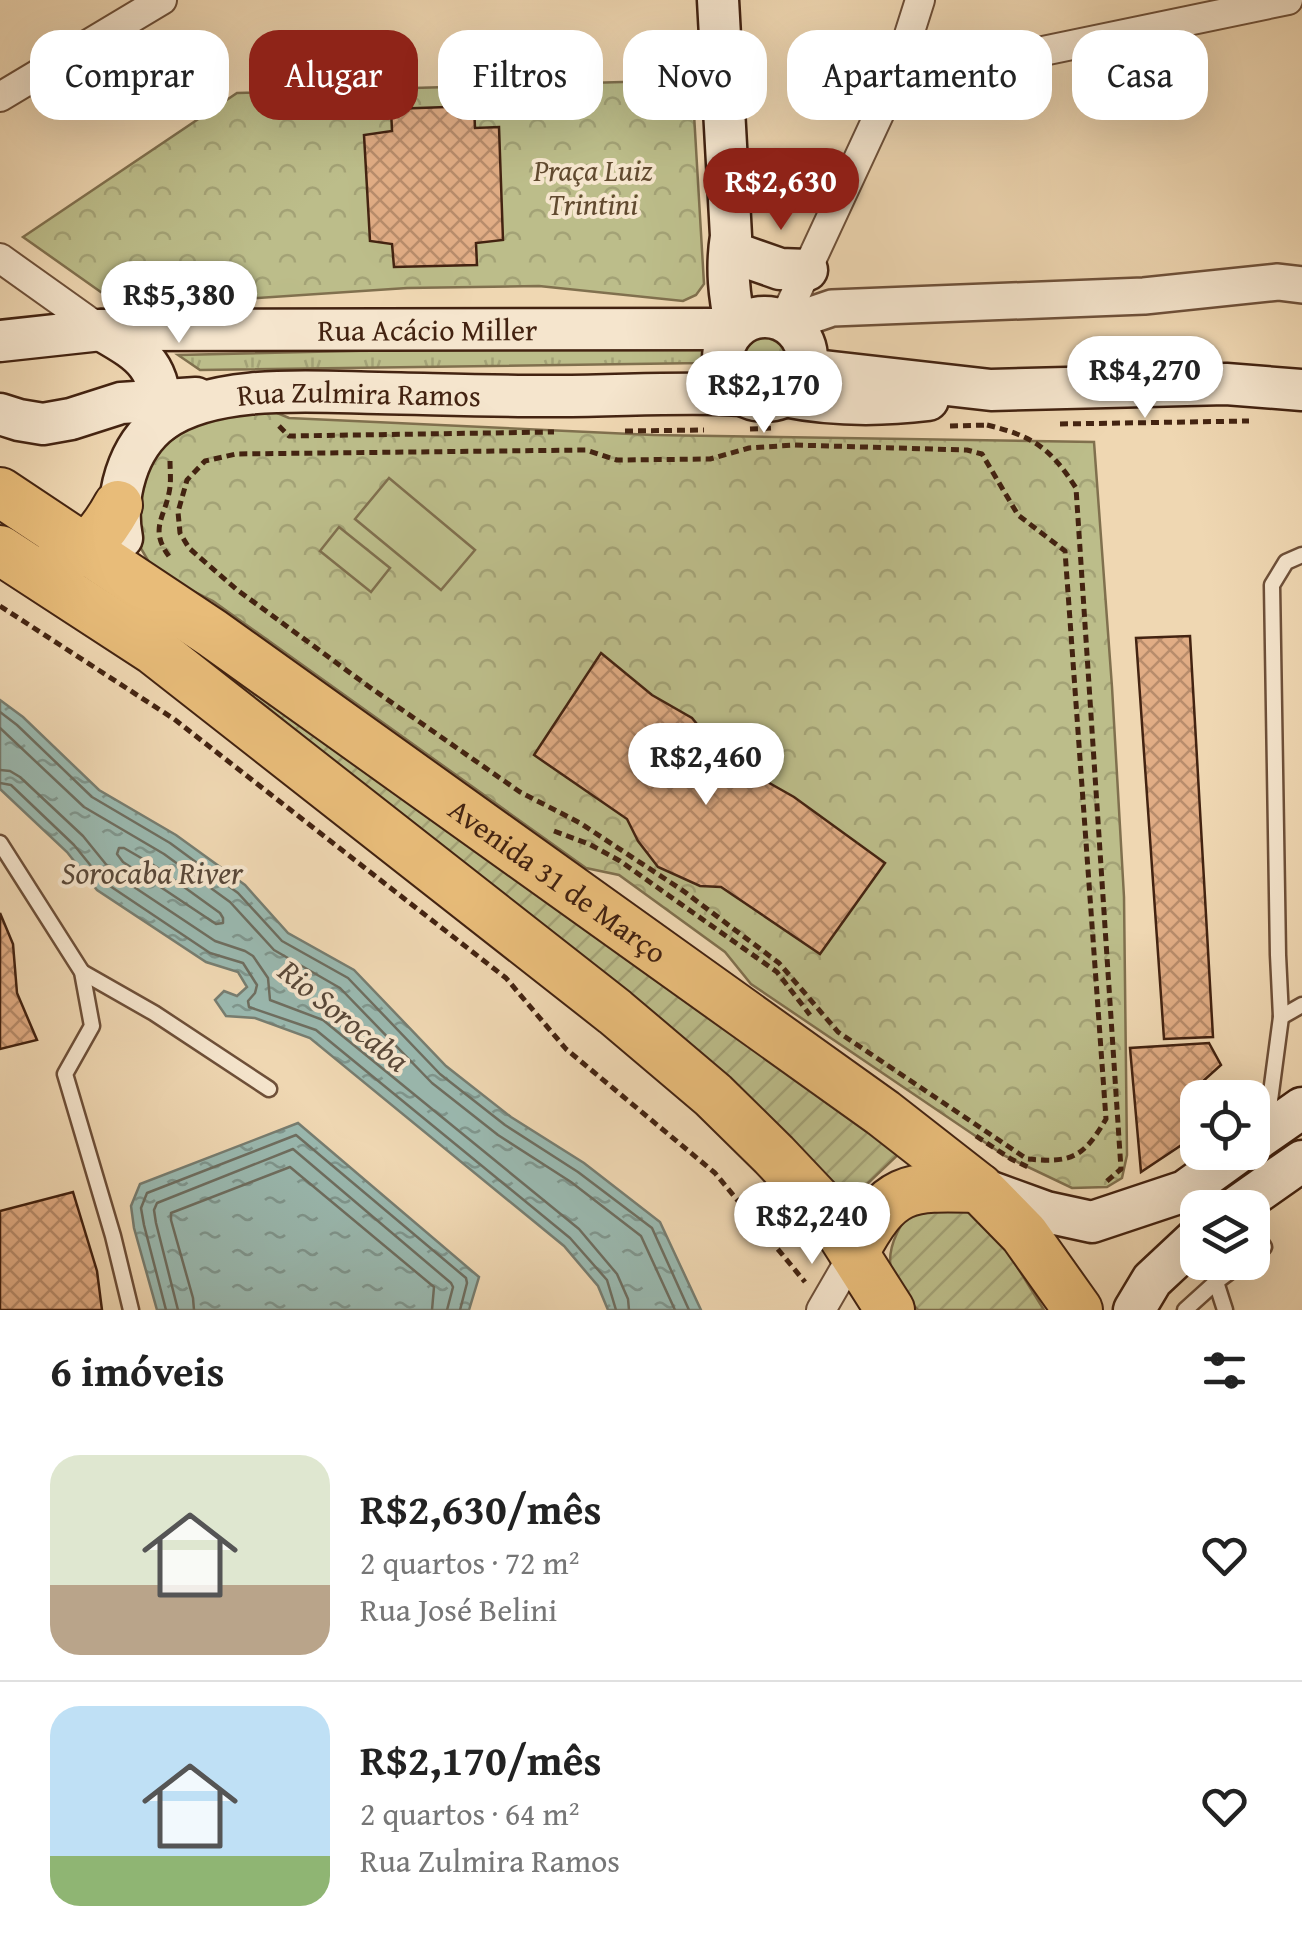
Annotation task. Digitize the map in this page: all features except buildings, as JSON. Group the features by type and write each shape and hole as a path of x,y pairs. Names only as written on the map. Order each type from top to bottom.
{"highway":[{"name":"Avenida 31 de Março","path":"0,492 84,548 158,576 212,633 883,1113 979,1188 1024,1234 1078,1310"},
{"path":"14,560 60,562 103,532 118,505"},
{"name":"Avenida 31 de Março","path":"14,560 155,651 615,1012 712,1095 827,1211 890,1310"},
{"path":"854,1253 871,1220 895,1196 928,1187 979,1188"}],"main road":[{"path":"718,0 736,246 727,264 729,297 760,324 798,332 807,356 793,398 994,413 1226,384 1302,390"},
{"path":"736,246 780,268 807,270"},
{"path":"745,412 726,376 723,351 727,340 760,324"},
{"name":"Rua Acácio Miller","path":"0,341 101,330 760,324"},
{"path":"101,330 148,363 158,382 164,424 145,436 126,472 118,505 125,551 158,576"},
{"name":"Rua Zulmira Ramos","path":"0,414 43,424 121,403 164,424 226,397 283,392 551,396 694,393 745,412 756,400 793,398"},
{"path":"1270,1130 1302,1108"},
{"path":"1267,1190 1302,1161"},
{"path":"979,1188 1046,1212 1092,1222 1185,1191 1214,1170"},
{"path":"1134,1310 1152,1280 1180,1253"}],"street":[{"path":"0,97 162,0"},
{"path":"910,30 920,0"},
{"path":"1052,49 1288,0"},
{"path":"760,324 807,270 876,120"},
{"path":"2,263 101,330"},
{"path":"760,324 832,308 1144,296 1294,281"},
{"path":"821,1310 854,1253"}],"lane":[{"path":"1266,1080 1281,1017 1272,585 1286,562 1302,556"},
{"path":"0,843 82,972 92,1026 65,1074 131,1310"},
{"path":"82,972 269,1089"},
{"path":"1281,1017 1302,1005"},
{"path":"1185,1310 1219,1280"},
{"path":"1216,1282 1225,1310"}],"path":[{"path":"745,412 793,398"},
{"path":"947,426 994,413 1047,451 1076,488 1121,1168 1101,1187"},
{"path":"270,416 289,436 568,432"},
{"path":"1045,424 1260,421"},
{"path":"158,576 161,514 170,488 164,424"},
{"path":"608,431 708,430"},
{"path":"795,445 967,450 982,454 1018,515 1065,551 1106,1119 1092,1142 1072,1158 1027,1159 838,1032 780,963 682,890 580,823 520,792 368,686 236,589 189,548 180,533 178,512 187,480 205,461 236,454 586,450 617,460 710,459 750,448 795,445"},
{"path":"0,606 174,719 506,978 566,1048 715,1173 805,1282"},
{"path":"546,828 620,861 761,960 777,972 816,1023"},
{"path":"965,1128 1011,1159 1042,1174"}],"green space":[{"name":"Praça Luiz Trintini","path":"623,82 623,120 694,120 704,284 696,295 683,301 539,286 407,288 122,307 23,237 197,120 229,120 229,98 237,93 249,93 249,120 418,120 418,88 438,87 438,120 603,120 603,83"},
{"path":"764,330 782,338 790,356 782,374 764,382 746,374 738,356 746,338"},
{"path":"685,343 714,346 702,363 200,370 178,355"},
{"path":"270,410 289,418 653,435 1094,442 1124,897 1127,1155 1122,1178 1107,1187 1072,1188 1005,1156 751,984 725,952 619,875 586,868 213,601 173,581 150,564 139,545 134,514 144,464 198,416"},
{"path":"389,478 475,550 441,590 355,519"},
{"path":"339,527 390,568 371,592 320,551"},
{"path":"80,568 903,1150 845,1205 621,992 263,704 70,574"},
{"path":"967,1206 998,1236 1044,1310 918,1310 902,1293 892,1275 890,1256 903,1222 916,1212"}],"water":[{"name":"Sorocaba River","path":"0,700 99,790 176,835 245,885 288,933 354,970 446,1066 660,1222 701,1310 608,1310 598,1286 564,1246 310,1038 255,1018 226,1016 215,1000 224,991 237,996 247,987 238,972 206,962 97,890 67,852 0,789"},
{"path":"298,1123 479,1277 469,1310 157,1310 131,1206 140,1184"}],"water label":[{"name":"Rio Sorocaba","path":"344,1015"}]}
